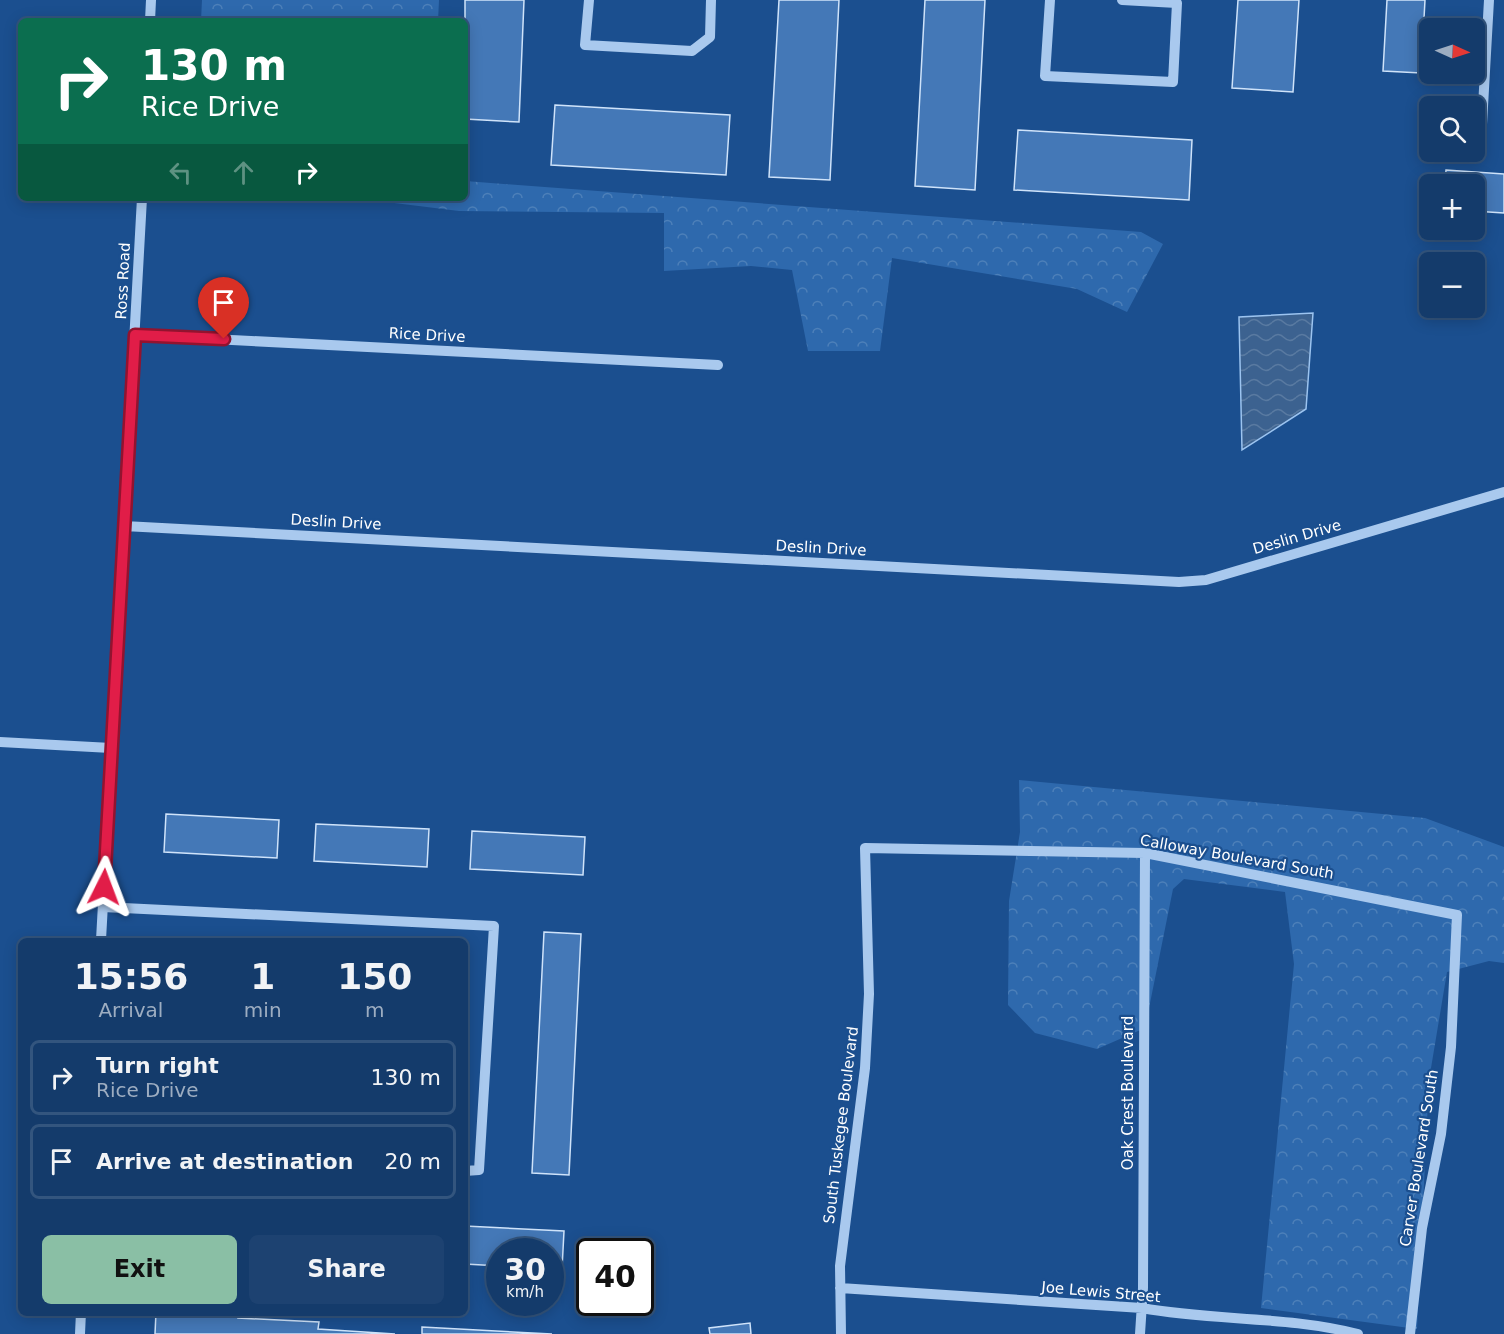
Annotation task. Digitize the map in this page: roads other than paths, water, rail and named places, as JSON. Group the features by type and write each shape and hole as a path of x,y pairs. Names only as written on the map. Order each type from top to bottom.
{"street":[{"path":"150,18 151,0"},
{"path":"589,0 585,45 692,51 710,37 711,0"},
{"path":"1050,0 1046,76 1173,82 1177,3 1122,0"},
{"path":"1484,96 1489,0"},
{"name":"Ross Road","path":"101,938 142,201"},
{"name":"Rice Drive","path":"135,335 718,365"},
{"name":"Deslin Drive","path":"124,526 1179,582 1206,580 1504,492"},
{"path":"0,742 111,748"},
{"name":"Calloway Boulevard South","path":"865,848 1145,853 1457,915"},
{"name":"South Tuskegee Boulevard","path":"841,1334 840,1266 866,1068 869,994 865,848"},
{"name":"Oak Crest Boulevard","path":"1140,1334 1145,853"},
{"path":"103,907 494,926 479,1170 468,1171"},
{"name":"Carver Boulevard South","path":"1410,1334 1422,1228 1441,1134 1451,1047 1457,915"},
{"name":"Joe Lewis Street","path":"840,1288 1142,1308 1178,1314 1336,1328 1358,1334"},
{"path":"80,1334 81,1316"}],"water":[{"path":"1313,313 1306,409 1242,450 1239,317"}]}
